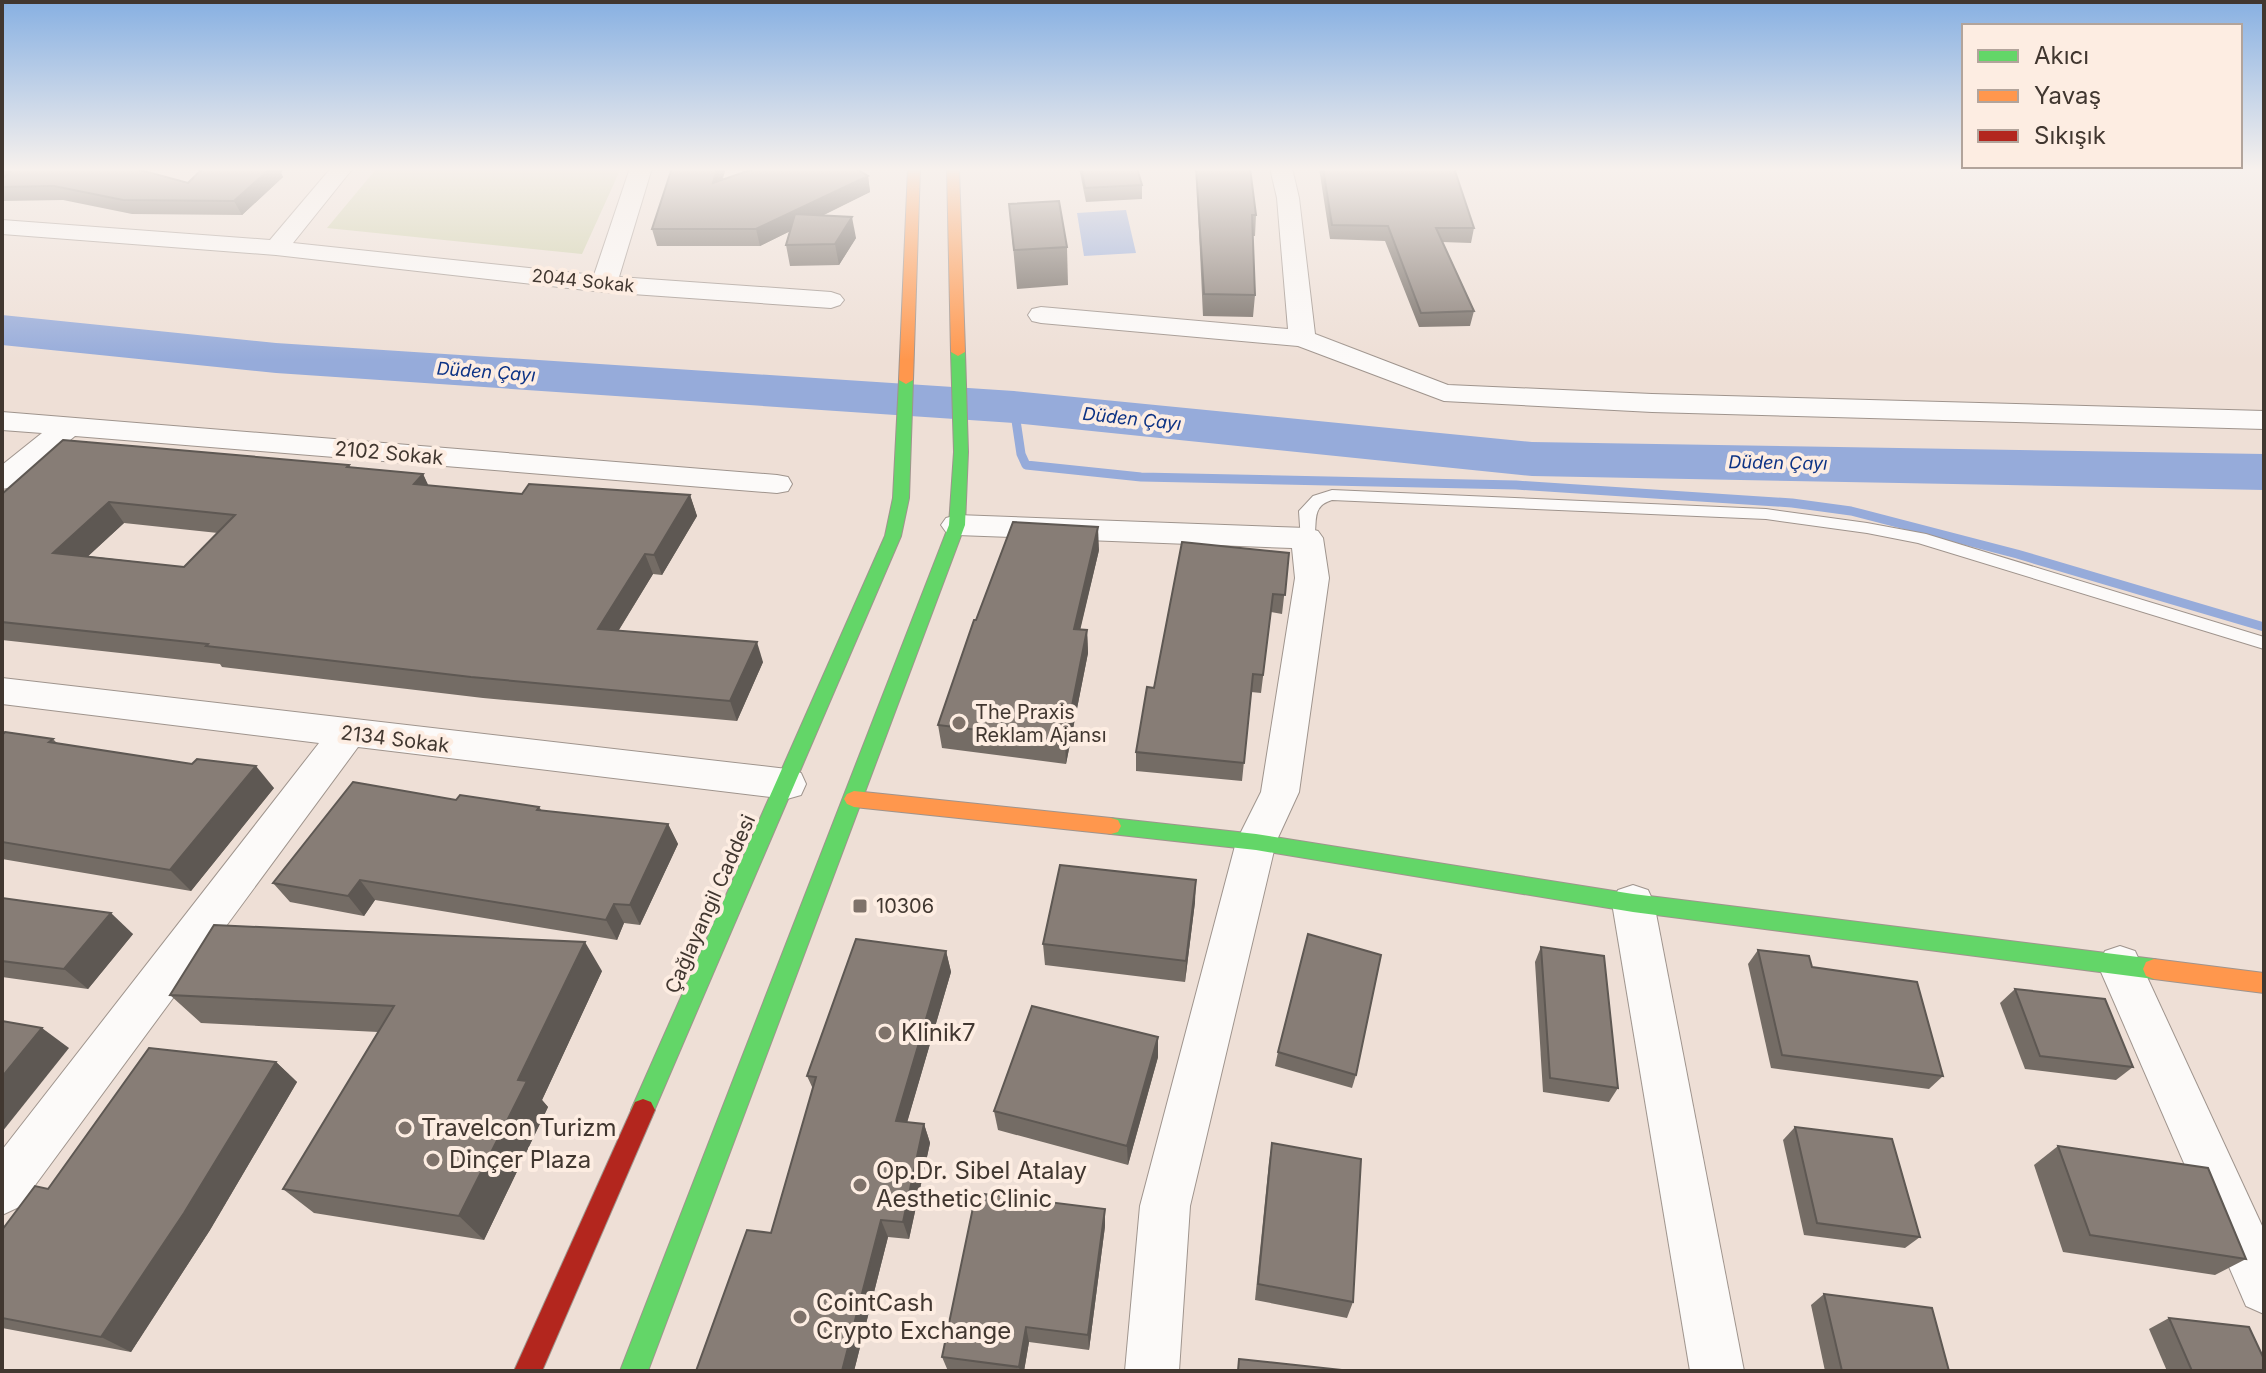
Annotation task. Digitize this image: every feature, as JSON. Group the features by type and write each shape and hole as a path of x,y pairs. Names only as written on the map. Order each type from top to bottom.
{"main road":[{"name":"Çağlayangil Caddesi","path":"528,1371 893,536 901,498 913,232"},
{"path":"634,1371 957,525 961,452 955,232"},
{"path":"854,799 1256,842 1633,903 2264,983"}],"street":[{"name":"2044 Sokak","path":"68,232 276,248 604,284 831,300"},
{"path":"276,248 289,232"},
{"path":"604,284 621,232"},
{"path":"1291,232 1302,338"},
{"path":"1041,315 1302,338 1444,393 1668,403 2264,420"},
{"name":"2102 Sokak","path":"2,421 777,484"},
{"path":"2,480 68,427"},
{"path":"957,525 1307,538 1312,578 1280,792 1256,842 1165,1206 1152,1371"},
{"name":"2134 Sokak","path":"2,691 787,784"},
{"path":"2,1190 347,734"},
{"path":"1633,903 1717,1371"},
{"path":"2120,965 2264,1288"}],"lane":[{"path":"1307,538 1307,511 1318,499 1332,495 1766,514 1920,538 2264,643"}],"green space":[{"path":"367,232 592,232 582,254"}],"water":[{"path":"1080,232 1131,232 1136,253 1084,256"}],"building":[{"path":"790,232 843,232 835,244 786,245"},
{"path":"1012,232 1064,232 1067,247 1014,250"},
{"path":"1200,232 1253,232 1255,295 1204,294"},
{"path":"1390,232 1438,232 1474,311 1421,313"},
{"path":"63,440 349,465 347,467 423,474 414,484 522,494 529,484 690,495 654,555 645,554 598,629 757,642 730,701 471,677 2,622 2,494","holes":["109,502 235,515 184,567 53,553"]},
{"path":"1013,522 1098,527 1074,629 1087,630 1065,741 938,725 974,620"},
{"path":"1182,542 1289,553 1285,595 1273,594 1263,675 1253,674 1244,763 1136,752 1147,687 1154,688"},
{"path":"5,732 53,739 49,742 192,764 197,759 256,766 170,870 2,842 2,735"},
{"path":"353,782 456,800 460,795 539,807 537,810 668,824 630,905 614,904 606,920 360,880 348,896 273,883"},
{"path":"1060,865 1196,880 1186,961 1043,944"},
{"path":"2,898 111,913 64,969 2,961"},
{"path":"214,925 585,942 518,1080 527,1081 459,1216 283,1189 394,1006 170,995"},
{"path":"1308,934 1381,955 1356,1075 1278,1052"},
{"path":"856,939 946,951 896,1121 924,1124 903,1222 881,1220 842,1371 696,1371 747,1230 771,1233 816,1077 807,1076"},
{"path":"1541,947 1604,956 1618,1088 1550,1078"},
{"path":"1758,950 1809,956 1812,967 1917,982 1943,1076 1782,1055"},
{"path":"2015,989 2105,999 2133,1067 2040,1056"},
{"path":"1032,1006 1158,1037 1127,1146 994,1111"},
{"path":"2,1021 42,1028 2,1077"},
{"path":"149,1048 276,1062 184,1213 101,1337 2,1318 2,1230 35,1186 48,1189"},
{"path":"1795,1127 1892,1139 1920,1237 1817,1223"},
{"path":"1272,1143 1361,1159 1353,1302 1258,1284"},
{"path":"2058,1146 2208,1168 2246,1259 2090,1235"},
{"path":"976,1193 1105,1209 1088,1335 1026,1327 1019,1367 942,1357"},
{"path":"1824,1294 1932,1308 1949,1371 1842,1371"},
{"path":"2169,1318 2249,1327 2264,1359 2264,1371 2192,1371"},
{"path":"1239,1359 1351,1371 1238,1371"}],"waterway":[{"name":"Düden Çayı","path":"2,330 276,358 1014,407 1532,459 2264,472"},
{"path":"1014,407 1021,454 1026,465 1141,477 1516,485 1792,503 1851,511 2017,554 2264,627"}],"traffic: fast":[{"path":"634,1371 957,525 961,452 958,352"},
{"path":"643,1110 893,536 901,498 906,380"},
{"path":"1111,826 1256,842 1633,903 2154,969"}],"traffic: slow":[{"path":"906,380 912,232"},
{"path":"955,232 958,352"},
{"path":"854,799 1111,826"},
{"path":"2154,969 2264,983"}],"traffic: jam":[{"path":"528,1371 643,1110"}],"place":[{"name":"The Praxis Reklam Ajansı","path":"959,723"},
{"name":"10306","path":"860,906"},
{"name":"Klinik7","path":"885,1033"},
{"name":"Travelcon Turizm","path":"405,1128"},
{"name":"Dinçer Plaza","path":"433,1160"},
{"name":"Op.Dr. Sibel Atalay Aesthetic Clinic","path":"860,1185"},
{"name":"CointCash Crypto Exchange","path":"800,1317"}]}
